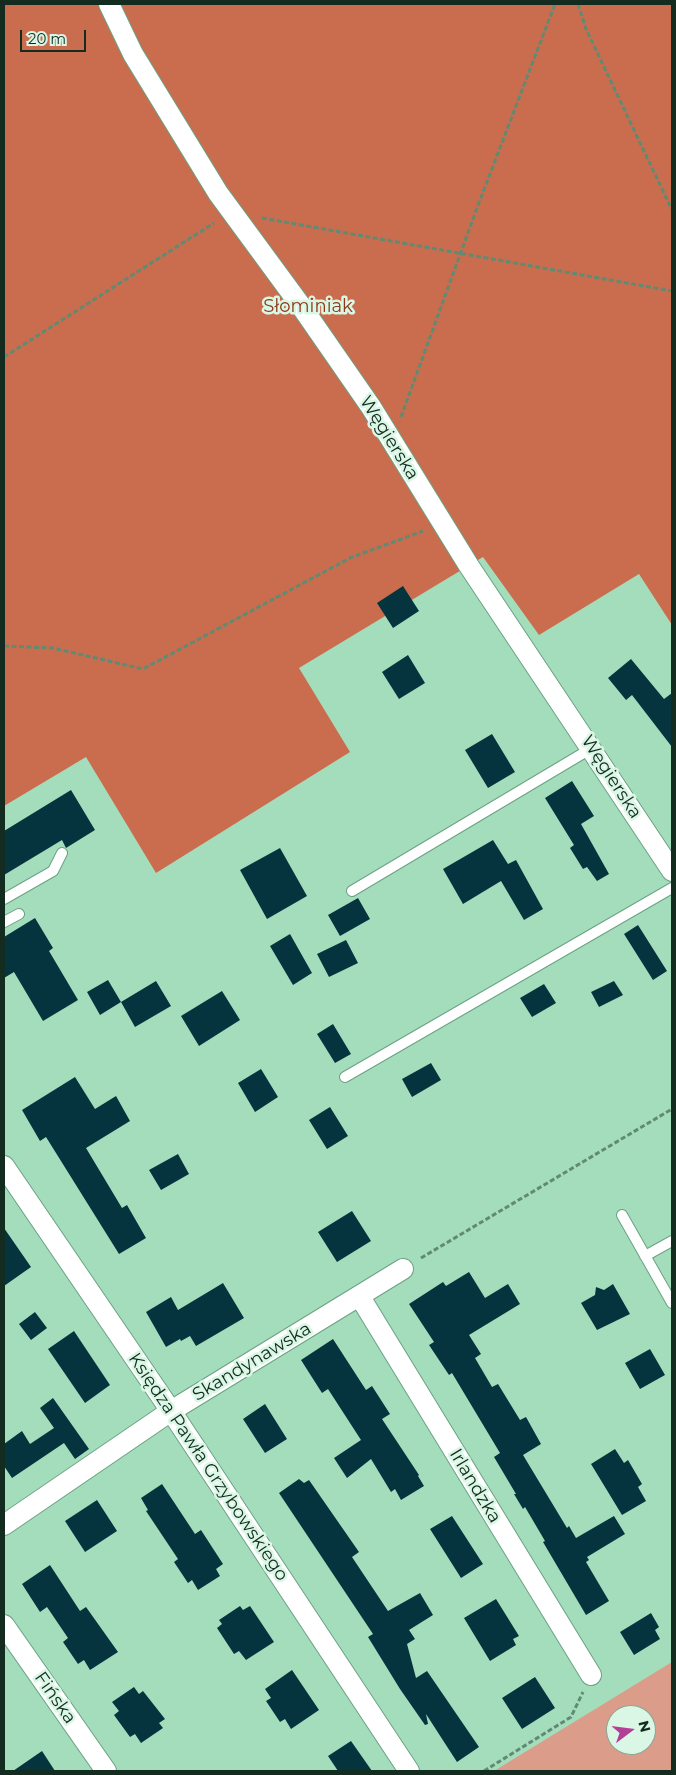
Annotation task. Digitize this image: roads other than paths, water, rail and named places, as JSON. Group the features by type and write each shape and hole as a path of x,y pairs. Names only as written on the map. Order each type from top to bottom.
{"street":[{"name":"Węgierska","path":"110,4 133,54 232,212 301,306 392,442 443,524 672,872"},
{"name":"Księdza Pawła Grzybowskiego","path":"4,1166 172,1412 409,1771"},
{"name":"Skandynawska","path":"4,1525 172,1412 403,1269"},
{"name":"Irlandzka","path":"360,1297 591,1675"},
{"name":"Fińska","path":"4,1625 106,1771"}],"lane":[{"path":"352,891 592,748"},
{"path":"4,898 53,871 62,853"},
{"path":"345,1077 672,888"},
{"path":"4,922 19,914"},
{"path":"622,1215 672,1303"},
{"path":"646,1256 672,1241"}],"park label":[{"name":"Słominiak","path":"308,307"}]}
